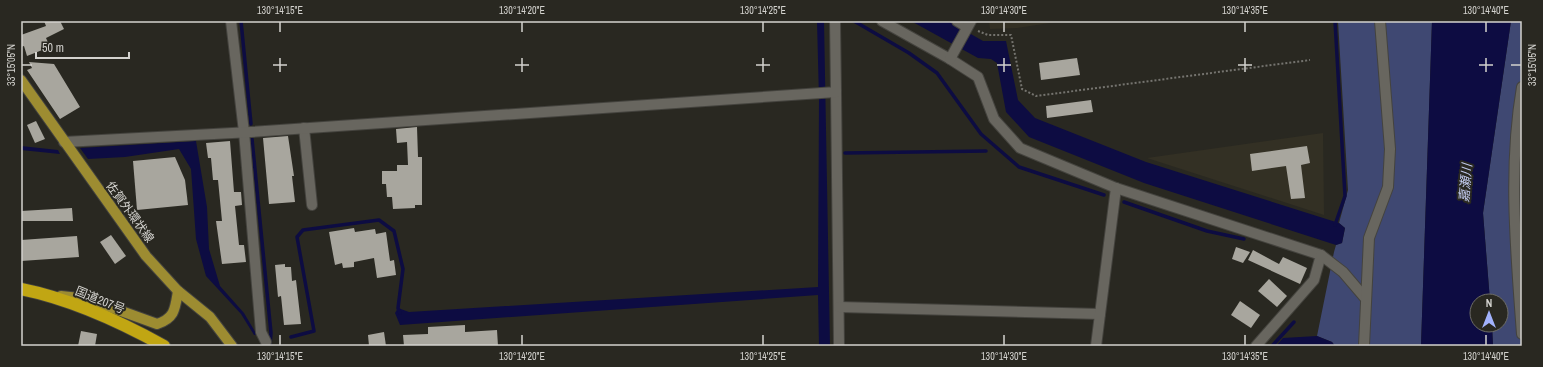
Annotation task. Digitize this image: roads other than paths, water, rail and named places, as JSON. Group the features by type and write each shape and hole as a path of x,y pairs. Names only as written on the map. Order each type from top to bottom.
{"highway":[{"name":"国道207号","path":"21,288 49,294 128,326 164,346"}],"main road":[{"name":"佐賀外環状線","path":"21,80 146,256 178,291 210,317 232,346"},
{"path":"49,294 88,299 157,324 167,321 172,316 178,291"}],"street":[{"path":"231,21 244,132 261,332 266,342"},
{"path":"835,21 833,92 839,346"},
{"path":"882,21 951,56 978,77 994,119 1020,148 1116,188 1321,255 1343,272 1366,299"},
{"path":"951,56 968,26 957,21"},
{"path":"1364,346 1369,238 1388,187 1390,149 1380,21"},
{"path":"1522,87 1515,152 1515,236 1522,334"},
{"path":"64,142 244,132 833,92"},
{"path":"304,128 312,205"},
{"path":"1096,346 1116,188"},
{"path":"1256,346 1314,280 1321,255"},
{"path":"839,307 1100,314"}],"water":[{"path":"817,21 824,21 830,346 819,346 818,295 400,325 395,313 398,308 409,312 818,287 819,99"},
{"path":"911,21 948,21 983,41 1006,41 1018,100 1035,118 1146,162 1339,223 1345,228 1342,243 1336,245 1144,183 1029,137 1006,112 997,63 991,59 978,58"},
{"name":"嘉瀬川","path":"1432,21 1511,21 1483,213 1489,293 1469,293 1469,333 1492,333 1493,346 1421,346"},
{"path":"196,141 207,207 209,249 220,286 244,313 257,335 254,335 241,314 206,276 196,239 191,169 179,149 125,157 88,159 80,148"},
{"path":"21,146 58,150 60,154 21,150"},
{"path":"1317,336 1332,342 1335,346 1276,346 1283,338"}],"waterway":[{"path":"241,21 251,124"},
{"path":"854,21 909,53 937,73 981,134 1019,167 1104,195"},
{"path":"1335,21 1345,196 1335,225"},
{"path":"252,139 271,333 270,346"},
{"path":"845,153 986,151"},
{"path":"1124,202 1207,231 1244,239"},
{"path":"291,337 314,331 297,237 303,230 379,220 394,231 403,269 398,308 400,313"},
{"path":"1272,346 1294,322"}]}
